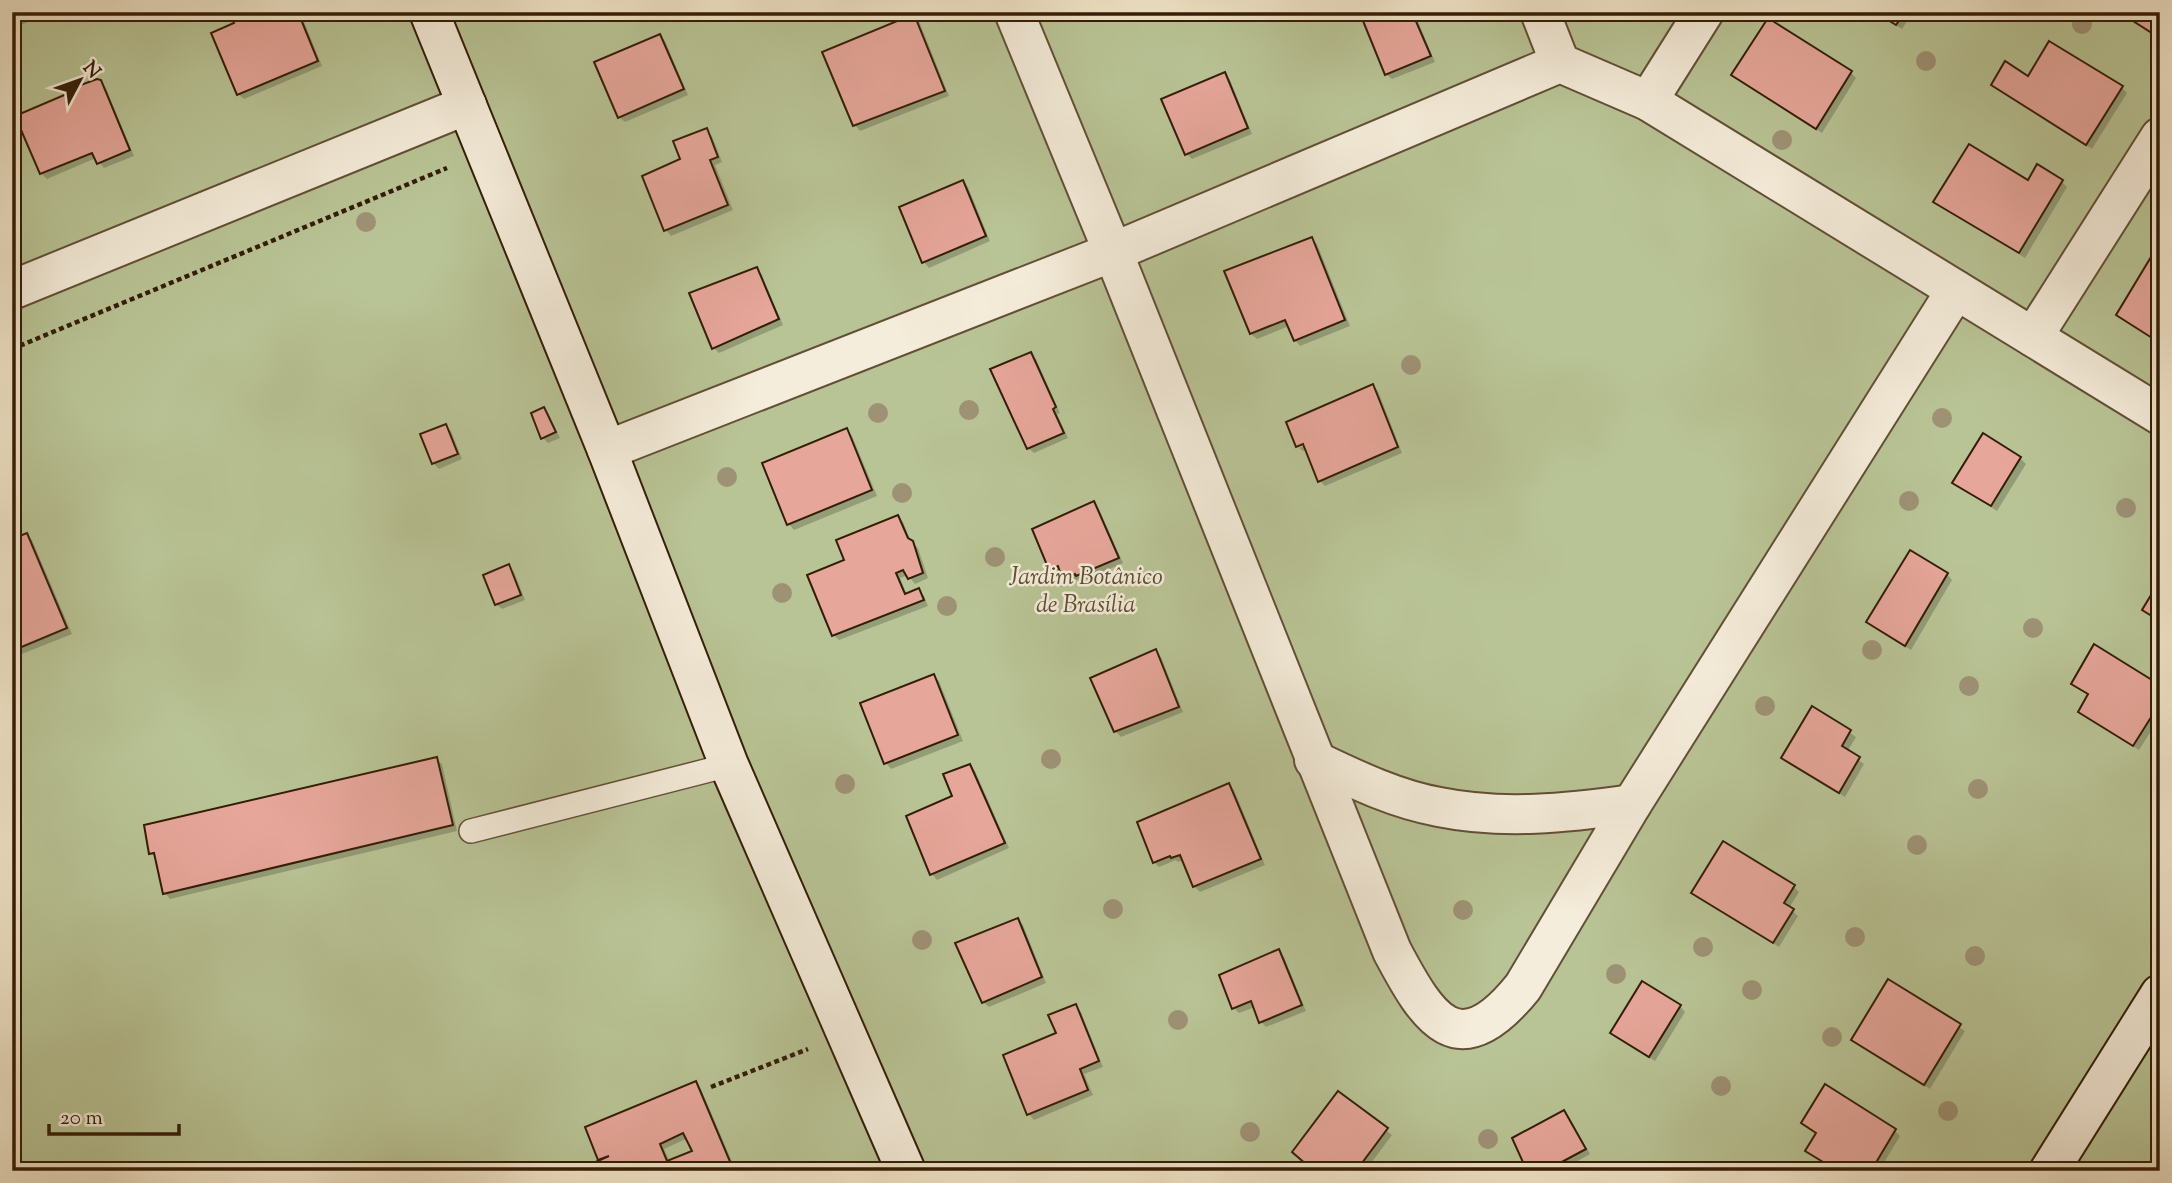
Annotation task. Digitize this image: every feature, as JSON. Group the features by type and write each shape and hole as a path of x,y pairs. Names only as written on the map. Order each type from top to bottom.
{"street":[{"path":"429,12 607,450 729,765 906,1171"},
{"path":"1014,12 1113,251 1392,951 1419,999 1431,1014 1452,1028 1471,1030 1489,1022 1515,996 1632,803 1956,290"},
{"path":"1540,12 1560,63 1648,101 2160,415"},
{"path":"1648,101 1704,12"},
{"path":"607,450 1113,251 1560,63"},
{"path":"12,290 467,105"},
{"path":"2033,337 2160,137"},
{"path":"1314,760 1365,785 1438,807 1489,814 1567,813 1632,803"},
{"path":"2049,1171 2160,995"}],"lane":[{"path":"471,831 729,765"}],"path":[{"path":"12,349 448,167"}],"green space":[{"name":"Jardim Botânico de Brasília","path":"12,12 2160,12 2160,1171 12,1171"}],"building":[{"path":"12,12 33,12 12,22"},
{"path":"230,12 298,12 318,61 237,95 211,33 234,23"},
{"path":"1370,12 1412,12 1431,56 1385,75 1361,16"},
{"path":"1875,12 1905,12 1896,25"},
{"path":"2119,12 2160,12 2160,26 2155,35"},
{"path":"914,14 945,91 853,126 822,52"},
{"path":"1768,18 1852,71 1816,129 1731,75"},
{"path":"660,34 684,89 618,118 594,62"},
{"path":"2049,41 2123,86 2086,145 1991,85 2005,61 2028,76"},
{"path":"1225,72 1248,128 1185,155 1161,99"},
{"path":"101,80 130,150 97,164 92,153 40,174 15,116 69,93 67,90"},
{"path":"707,128 718,157 710,160 728,205 664,231 642,176 680,159 673,141"},
{"path":"1969,144 2028,180 2037,164 2063,180 2019,253 1933,202"},
{"path":"963,180 986,236 922,263 899,207"},
{"path":"1312,237 1345,320 1294,341 1285,320 1250,334 1224,271"},
{"path":"2151,257 2160,263 2160,343 2116,315"},
{"path":"757,267 779,319 712,349 689,293"},
{"path":"1031,352 1056,407 1053,409 1064,433 1027,449 990,369"},
{"path":"1373,384 1398,447 1318,482 1303,444 1296,447 1286,422"},
{"path":"544,407 556,432 541,439 531,413"},
{"path":"446,424 458,454 432,464 420,434"},
{"path":"847,428 872,490 787,525 762,463"},
{"path":"1983,433 2021,457 1991,506 1952,483"},
{"path":"1094,501 1119,558 1055,582 1051,575 1060,572 1058,566 1049,570 1032,529"},
{"path":"898,515 908,538 913,541 923,573 908,579 903,570 896,573 905,594 919,588 924,600 832,636 807,575 844,560 836,540"},
{"path":"27,533 67,628 12,651 12,539"},
{"path":"1910,550 1948,573 1905,646 1866,622"},
{"path":"509,564 521,595 495,605 483,575"},
{"path":"2160,580 2160,621 2142,610"},
{"path":"2094,644 2160,685 2160,703 2133,746 2078,712 2088,694 2071,684"},
{"path":"1156,649 1179,707 1114,732 1090,678"},
{"path":"934,674 958,735 884,764 860,703"},
{"path":"1812,706 1851,730 1842,746 1860,757 1839,793 1781,758"},
{"path":"437,757 453,825 163,894 154,853 149,854 144,825"},
{"path":"970,764 1005,843 930,875 906,816 952,796 943,774"},
{"path":"1229,783 1261,859 1193,887 1180,855 1153,863 1137,822"},
{"path":"1723,841 1795,885 1784,903 1794,909 1773,943 1691,893"},
{"path":"1018,918 1042,977 982,1003 955,943"},
{"path":"1279,949 1302,1005 1259,1023 1251,1001 1232,1009 1219,975"},
{"path":"1888,979 1961,1024 1924,1085 1851,1040"},
{"path":"1642,981 1681,1005 1649,1057 1610,1033"},
{"path":"1076,1004 1099,1061 1080,1069 1088,1090 1027,1115 1003,1055 1056,1033 1048,1015"},
{"path":"696,1081 734,1171 583,1171 582,1168 609,1156 598,1160 585,1127","holes":["683,1133 692,1151 667,1161 660,1144"]},
{"path":"1825,1084 1896,1129 1871,1171 1838,1171 1805,1151 1816,1133 1801,1123"},
{"path":"1338,1091 1388,1128 1356,1171 1314,1171 1292,1152"},
{"path":"1564,1110 1586,1149 1545,1171 1527,1171 1512,1138"}]}
